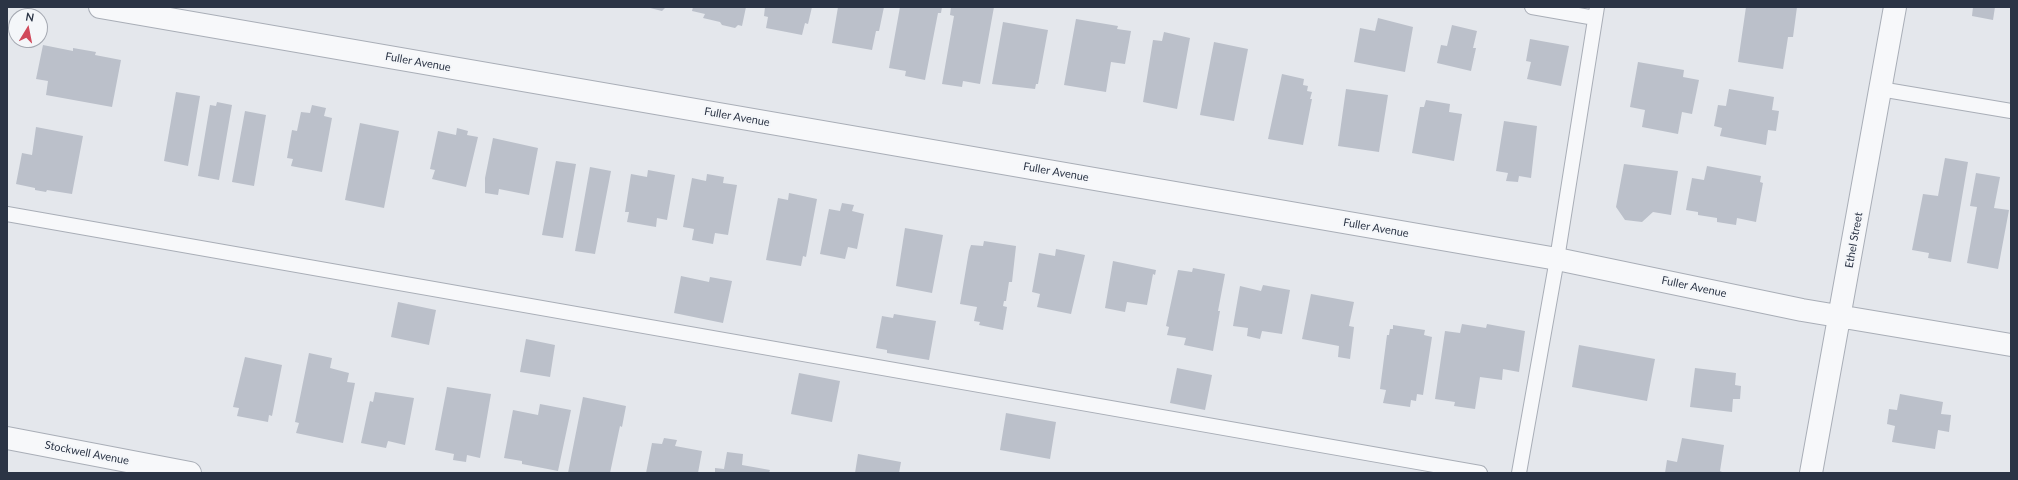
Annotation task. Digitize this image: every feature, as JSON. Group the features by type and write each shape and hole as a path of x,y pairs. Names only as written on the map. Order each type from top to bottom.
{"street":[{"name":"Fuller Avenue","path":"100,7 1556,259 1802,310 2011,345"},
{"name":"Ethel Street","path":"1811,473 1895,7"},
{"name":"Stockwell Avenue","path":"7,438 190,473"}],"lane":[{"path":"1519,473 1556,259 1596,12 1532,7"},
{"path":"1880,89 2011,111"},
{"path":"7,214 1480,473"}],"building":[{"path":"646,7 666,7 662,11"},
{"path":"693,7 746,7 742,26 738,25 735,28 722,25 720,22 703,18 705,14 692,11"},
{"path":"765,7 812,7 808,24 805,23 802,35 766,28 768,17 764,16"},
{"path":"838,7 884,7 879,31 876,31 872,50 832,43"},
{"path":"900,7 942,7 941,13 938,13 925,80 905,76 906,71 889,68"},
{"path":"951,7 994,7 980,84 963,81 962,87 942,84 954,16 950,15"},
{"path":"1746,7 1797,7 1793,37 1788,37 1783,69 1738,62"},
{"path":"1973,7 1995,7 1993,20 1972,16"},
{"path":"1378,18 1413,27 1405,72 1354,62 1360,28 1375,31"},
{"path":"1076,19 1118,26 1117,29 1131,31 1125,64 1111,62 1106,92 1064,85"},
{"path":"1003,22 1048,30 1038,84 1036,84 1035,89 992,84"},
{"path":"1452,25 1477,31 1473,48 1476,48 1471,71 1437,63 1441,45 1447,46"},
{"path":"1164,32 1190,38 1177,109 1143,102 1153,40 1162,41"},
{"path":"1530,39 1569,46 1561,86 1527,79 1531,62 1526,61"},
{"path":"1214,42 1248,49 1234,121 1200,115"},
{"path":"48,46 73,51 73,48 96,52 95,55 121,60 112,107 46,95 48,81 36,79 42,48 48,48"},
{"path":"1638,62 1684,70 1683,77 1699,80 1692,114 1682,112 1678,134 1642,127 1645,110 1630,107"},
{"path":"1282,74 1304,79 1303,85 1308,86 1307,91 1312,92 1303,145 1268,139"},
{"path":"1346,89 1388,95 1379,152 1338,146"},
{"path":"1729,89 1774,97 1772,110 1779,111 1776,131 1768,130 1766,145 1720,136 1722,128 1714,126 1718,105 1726,106"},
{"path":"176,92 200,96 188,166 164,161"},
{"path":"1426,100 1450,104 1449,112 1462,114 1454,161 1412,153 1420,107 1424,107"},
{"path":"217,102 232,105 219,180 198,176 210,105 216,106"},
{"path":"312,105 326,108 324,116 332,118 322,172 291,166 293,159 287,158 292,130 297,131 301,112 310,113"},
{"path":"245,111 266,115 254,186 232,182"},
{"path":"1504,121 1537,126 1531,178 1519,176 1518,182 1506,181 1508,173 1496,171"},
{"path":"360,123 399,131 384,208 345,200"},
{"path":"36,127 83,136 72,194 47,190 46,192 16,184 22,153 32,155"},
{"path":"457,128 468,131 467,135 478,137 466,187 432,179 435,170 430,169 438,131 456,135"},
{"path":"493,138 538,148 529,195 499,189 498,195 485,193 485,178"},
{"path":"1945,158 1968,162 1951,262 1928,258 1929,253 1912,250 1923,194 1938,196"},
{"path":"556,161 576,164 563,238 542,235"},
{"path":"1624,164 1678,171 1671,215 1653,212 1642,222 1625,220 1616,207"},
{"path":"1707,166 1761,176 1760,182 1763,183 1756,222 1737,218 1736,225 1717,222 1717,218 1698,215 1698,212 1686,210 1692,178 1704,180"},
{"path":"590,167 611,171 595,254 575,251"},
{"path":"648,170 675,175 667,220 657,218 656,227 627,222 629,212 625,212 631,174 647,177"},
{"path":"1976,173 2000,177 1994,208 2009,210 1998,269 1967,263 1977,207 1970,206"},
{"path":"707,174 724,177 723,183 737,185 728,235 715,233 713,244 692,240 694,229 683,227 692,178 706,181"},
{"path":"789,193 817,199 806,257 803,256 801,266 766,260 778,198 788,200"},
{"path":"842,203 854,205 852,211 864,214 857,249 848,247 845,259 820,254 829,209 840,211"},
{"path":"905,228 943,235 932,293 896,286"},
{"path":"984,241 1016,246 1012,282 1009,282 1006,301 1004,301 1003,306 1007,307 1003,330 979,325 980,322 974,321 977,307 960,304 971,245 983,246"},
{"path":"1056,249 1085,255 1071,314 1037,307 1040,294 1032,292 1039,253 1055,256"},
{"path":"1113,261 1156,270 1155,275 1153,274 1147,305 1127,302 1125,312 1105,308"},
{"path":"1193,268 1225,274 1218,311 1220,311 1213,351 1184,345 1186,338 1167,335 1169,327 1166,326 1178,270 1192,272"},
{"path":"681,276 709,282 710,277 732,281 723,323 674,313"},
{"path":"1263,285 1290,290 1282,334 1262,331 1260,339 1247,336 1248,328 1233,326 1240,286 1261,291"},
{"path":"1311,294 1354,302 1349,326 1354,327 1350,359 1338,357 1339,346 1302,339"},
{"path":"398,302 436,310 429,345 391,337"},
{"path":"894,314 936,321 929,360 887,353 887,350 876,348 882,316 893,318"},
{"path":"1462,324 1486,328 1487,324 1525,331 1519,372 1503,369 1502,380 1480,377 1475,409 1454,406 1455,402 1435,399 1445,331 1460,333"},
{"path":"1393,325 1425,330 1424,335 1432,337 1423,395 1417,394 1416,401 1411,400 1410,407 1383,403 1386,390 1380,389 1387,335 1389,335 1390,329 1393,329"},
{"path":"526,339 555,345 550,377 520,372"},
{"path":"1579,345 1655,359 1647,401 1572,387"},
{"path":"309,353 332,358 330,368 349,373 347,382 355,383 343,443 296,433 299,423 295,422"},
{"path":"245,357 282,365 272,416 269,415 268,422 237,416 239,408 233,407"},
{"path":"1177,368 1212,375 1205,410 1170,403"},
{"path":"1695,368 1736,373 1735,385 1741,386 1740,399 1733,399 1732,412 1690,407"},
{"path":"799,373 840,381 832,422 791,414"},
{"path":"447,387 491,394 480,458 467,455 466,462 453,460 454,454 435,450"},
{"path":"375,392 414,398 405,445 388,441 386,448 361,443 370,401 373,402"},
{"path":"1900,394 1943,402 1941,414 1951,415 1949,432 1938,430 1935,449 1892,442 1895,426 1887,424 1889,409 1897,410"},
{"path":"583,397 626,406 610,473 568,473"},
{"path":"540,404 571,410 558,471 522,464 522,461 504,458 513,410 538,415"},
{"path":"1006,413 1056,422 1050,459 1000,450"},
{"path":"664,438 677,440 675,446 702,451 698,473 646,473 652,443 662,444"},
{"path":"1682,438 1724,445 1720,471 1724,473 1665,473 1667,460 1677,462"},
{"path":"727,452 743,454 742,465 770,470 769,473 715,473 715,468 724,469"},
{"path":"858,454 901,462 899,473 855,473"}]}
